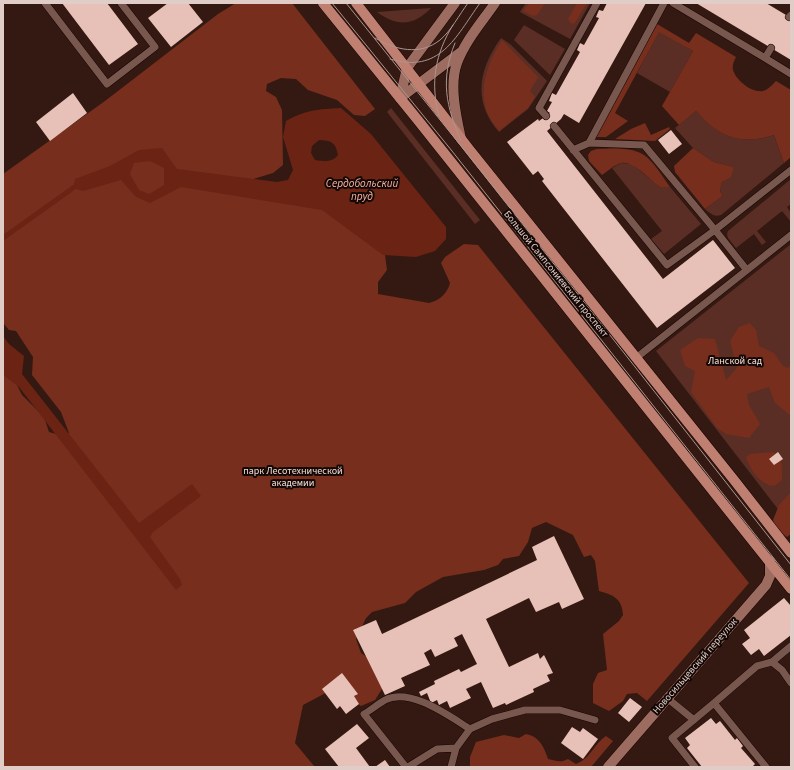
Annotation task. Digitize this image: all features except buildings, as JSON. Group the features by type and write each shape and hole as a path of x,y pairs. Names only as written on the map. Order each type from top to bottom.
{"main road":[{"name":"Большой Сампсониевский проспект","path":"323,3 791,588"},
{"name":"Большой Сампсониевский проспект","path":"356,3 462,139 791,553"},
{"path":"400,98 407,68 455,3"},
{"path":"462,139 456,115 454,80 456,64 462,51 495,3"},
{"path":"400,98 462,51"},
{"name":"Новосильцевский переулок","path":"608,767 766,584 770,576 770,561"}],"lane":[{"path":"45,3 107,84 155,47 121,3"},
{"path":"546,116 539,108 597,3"},
{"path":"589,143 664,3"},
{"path":"673,3 791,74"},
{"path":"765,58 771,48"},
{"path":"554,126 667,265 715,230 791,170"},
{"path":"573,150 589,143 644,145 715,230 746,270"},
{"path":"636,358 791,235"},
{"path":"695,767 672,738 757,666 772,662 791,646"},
{"path":"772,662 782,670 791,683"},
{"path":"456,748 437,749 407,767 364,714 386,699 406,696 423,702 470,729"},
{"path":"667,698 694,720"},
{"path":"714,703 766,767"},
{"path":"451,767 456,748 470,729 492,719 525,710 560,710 595,720"}],"green space":[{"name":"парк Лесотехнической академии","path":"236,3 292,3 375,109 365,116 354,115 337,100 308,90 296,79 281,78 267,84 266,91 276,97 282,110 283,165 273,173 250,180 302,192 388,241 385,255 387,270 378,282 378,294 429,303 436,300 445,293 450,283 441,263 445,257 464,244 478,245 749,583 647,701 637,693 627,694 623,701 609,711 593,703 593,684 598,673 607,670 603,634 619,621 623,615 621,605 616,598 599,591 595,561 591,555 584,557 573,535 546,522 532,528 528,542 519,556 503,559 498,565 484,570 443,577 416,592 405,603 372,612 366,618 356,639 361,653 373,661 387,681 375,700 361,706 337,687 303,705 295,743 314,766 330,767 3,767 3,365 10,371 22,395 44,417 49,432 63,436 69,433 61,412 32,375 33,357 16,331 9,330 4,324 3,174 105,101 218,14"},
{"path":"526,3 590,3 570,39 520,12"},
{"path":"529,3 545,3 537,15 533,16 523,11"},
{"path":"577,3 587,3 575,23 571,24 568,19"},
{"path":"431,8 418,18 405,22 391,20 377,12"},
{"path":"657,24 689,43 696,33 736,57 733,70 737,78 749,88 763,91 769,88 776,81 791,90 791,157 784,163 774,135 751,140 731,137 713,127 696,111 679,125 662,106 693,51 659,32 615,113 628,121 606,137 596,137"},
{"path":"524,25 565,49 550,75 514,40"},
{"path":"659,31 693,51 670,92 637,73"},
{"path":"501,38 510,44 547,81 528,109 499,132 490,120 485,109 482,97 482,85 488,61"},
{"path":"502,40 538,77 530,91 535,97 528,108 499,131 487,112 484,100 484,91 486,73 489,64"},
{"path":"391,108 480,220 475,224 387,112"},
{"path":"696,111 713,127 731,137 751,140 774,135 784,163 721,215 713,215 705,209 723,196 720,191 722,182 728,178 734,167 714,162 693,148 675,128"},
{"path":"645,123 651,135 669,127 670,129 655,141 615,139 631,129"},
{"path":"693,148 714,162 734,167 731,177 722,182 720,191 723,196 705,209 675,172 674,166"},
{"path":"597,149 628,149 643,154 656,167 670,187 660,187 636,167 626,163 616,165 602,175 589,161 588,155 591,151"},
{"path":"621,163 632,164 660,187 670,187 701,224 664,254 651,239 662,231 612,168"},
{"path":"791,179 791,204 787,207 791,213 791,222 782,211 757,231 766,242 762,245 754,234 736,248 728,238 728,231"},
{"name":"Ланской сад","path":"791,244 791,526 656,351"},
{"path":"750,323 756,330 759,346 774,353 783,366 788,368 791,365 791,416 775,403 769,387 747,394 749,405 760,424 749,438 726,434 717,428 691,392 695,371 685,366 680,350 698,338 715,339 726,380 737,368 730,341 739,327"},
{"path":"773,452 777,454 781,460 782,480 776,485 770,486 755,474 746,457 750,454"},
{"path":"791,492 791,534 787,537 777,530 773,520 779,505"},
{"path":"526,734 531,735 538,740 545,750 548,759 561,761 568,759 576,764 589,755 598,743 606,736 613,741 591,767 470,767 470,757 476,742 504,735 519,738"}],"water":[{"name":"Сердобольский пруд","path":"341,108 371,134 446,227 446,239 435,251 416,257 383,255 322,210 181,187 150,203 136,197 121,180 83,191 73,188 75,179 110,166 139,150 162,148 177,169 277,182 288,180 293,170 283,137 286,121 306,112","holes":["319,140 327,141 334,145 338,155 336,158 324,161 315,160 311,153 312,146","150,161 164,168 164,185 149,194 139,190 130,174 134,163"]},
{"path":"3,336 9,344 24,356 22,374 139,523 192,484 201,496 153,532 150,537 180,579 182,585 176,590 19,387 3,375"}],"waterway":[{"path":"3,238 73,188"}],"tram line":[{"path":"332,3 452,151 791,580"},
{"path":"346,3 465,151 791,565"},
{"path":"375,38 391,46 408,50 416,50 432,45 440,40 451,28 468,3"},
{"path":"390,59 407,62 422,62 434,57 454,40 480,3"},
{"path":"439,116 435,92 436,69 442,47 453,25"},
{"path":"455,43 450,56 446,81 449,104 461,141"}]}
